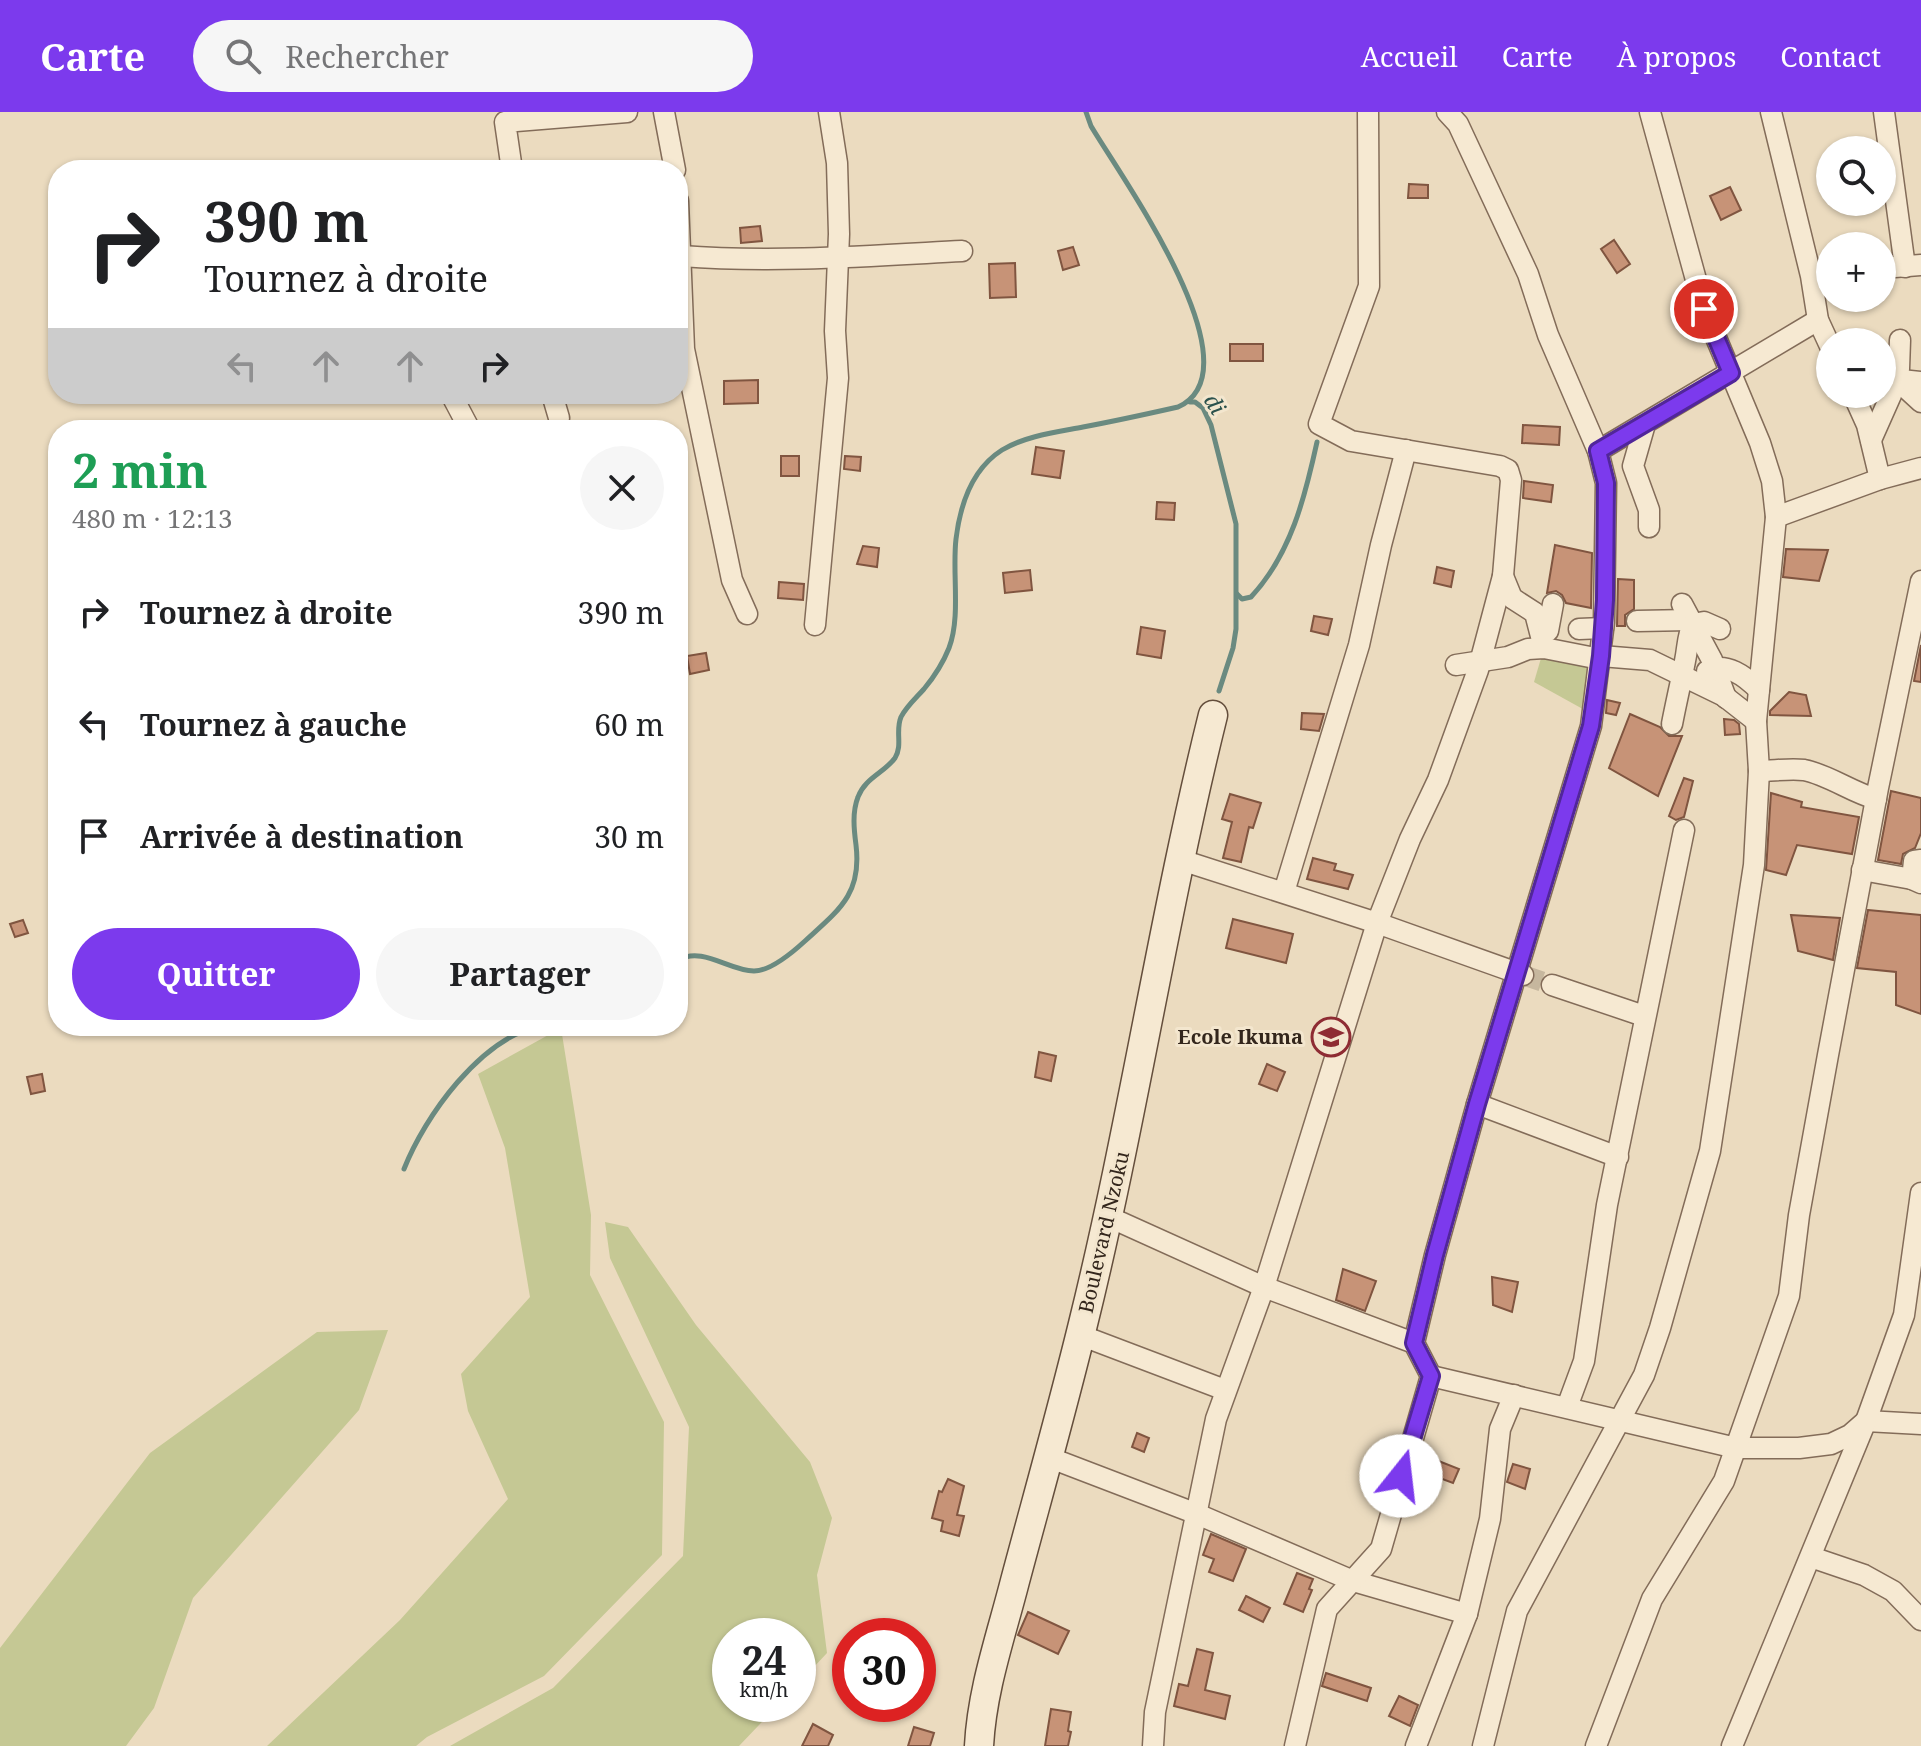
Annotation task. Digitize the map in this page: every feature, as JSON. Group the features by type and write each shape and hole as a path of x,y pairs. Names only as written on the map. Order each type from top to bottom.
{"street":[{"path":"511,160 505,122 627,112"},
{"path":"664,112 673,160"},
{"path":"815,625 838,378 835,331 837,163 829,112"},
{"path":"1153,1746 1155,1712 1209,1445 1225,1390 1264,1287 1377,923 1410,839 1438,780 1480,662 1503,576 1511,480 1508,470 1500,466 1351,441 1319,424 1369,286 1368,112"},
{"path":"1295,1746 1327,1609 1381,1549 1431,1376 1414,1343 1477,1104 1519,974 1591,726 1603,628 1606,483 1598,451 1548,335 1528,274 1458,124 1447,112"},
{"path":"1483,1746 1517,1611 1644,1375 1656,1340 1710,1151 1754,865 1759,771 1756,721 1776,517 1772,481 1760,443 1704,309 1650,112"},
{"path":"1771,112 1816,261"},
{"path":"1884,112 1913,266"},
{"path":"688,256 743,260 962,251"},
{"path":"1818,312 1822,328"},
{"path":"1598,451 1818,320"},
{"path":"1896,373 1899,369 1900,340"},
{"path":"688,368 732,580 747,614"},
{"path":"1896,380 1921,382"},
{"path":"1896,383 1921,402"},
{"path":"555,404 559,418"},
{"path":"1859,408 1867,425 1880,479"},
{"path":"1871,440 1885,408"},
{"path":"1645,424 1633,466 1649,510 1649,527"},
{"path":"1284,892 1359,645 1406,450"},
{"path":"1776,517 1880,479 1921,468"},
{"path":"1503,576 1512,598 1535,613 1546,636 1600,658 1650,660 1726,698 1756,721"},
{"path":"1596,1746 1652,1599 1724,1481 1789,1296 1799,1215 1862,870 1920,591"},
{"path":"1456,665 1508,657 1528,649 1546,636 1553,604"},
{"path":"1688,616 1715,667 1726,698"},
{"path":"1672,724 1680,675 1686,660 1688,616"},
{"path":"1637,621 1688,616 1720,629"},
{"path":"1579,629 1603,628"},
{"path":"1467,699 1508,657"},
{"path":"1680,675 1715,667 1733,670 1748,678 1759,690"},
{"name":"Boulevard Nzoku","path":"979,1746 994,1654 1109,1217 1178,859 1213,715"},
{"path":"1759,771 1804,770 1831,780 1855,794 1876,799"},
{"path":"1567,1407 1584,1361 1607,1205 1684,830"},
{"path":"1178,859 1377,923 1519,974"},
{"path":"1862,870 1916,881 1914,861 1921,860"},
{"path":"1552,985 1644,1016"},
{"path":"1477,1104 1618,1157"},
{"path":"1732,1746 1866,1421 1904,1315 1921,1193"},
{"path":"1109,1217 1264,1287 1414,1343"},
{"path":"1080,1335 1225,1390"},
{"path":"1431,1376 1736,1448 1799,1448 1831,1444 1850,1435 1866,1421 1921,1424"},
{"path":"1416,1746 1467,1614 1490,1519 1500,1429 1514,1395"},
{"path":"1048,1457 1197,1514 1353,1581 1467,1614"},
{"path":"1811,1557 1864,1575 1893,1591 1921,1620"}],"green space":[{"path":"1544,648 1600,659 1590,713 1534,682"},
{"path":"547,1036 562,1036 591,1215 590,1275 664,1422 662,1555 544,1676 427,1737 416,1746 267,1746 400,1620 508,1499 468,1411 461,1374 530,1297 505,1148 478,1074"},
{"path":"605,1222 628,1227 696,1325 810,1462 832,1518 817,1575 827,1653 816,1665 816,1618 712,1618 712,1722 762,1722 739,1746 450,1746 553,1688 683,1556 689,1427 610,1258"},
{"path":"388,1330 359,1410 193,1598 154,1708 126,1746 0,1746 0,1648 150,1453 317,1332"}],"building":[{"path":"1409,184 1428,185 1428,198 1408,198"},
{"path":"1730,187 1741,210 1721,220 1710,196"},
{"path":"760,226 762,241 741,243 740,228"},
{"path":"1614,240 1630,264 1617,273 1601,249"},
{"path":"1073,247 1079,265 1063,270 1058,251"},
{"path":"1015,263 1016,297 990,298 989,264"},
{"path":"1230,344 1263,344 1263,361 1230,361"},
{"path":"758,380 758,403 724,404 724,381"},
{"path":"1523,425 1560,427 1559,445 1522,443"},
{"path":"1036,447 1064,451 1060,478 1032,474"},
{"path":"781,456 799,456 799,476 781,476"},
{"path":"845,456 861,457 860,471 844,469"},
{"path":"1524,481 1553,485 1551,502 1523,498"},
{"path":"1157,502 1175,503 1174,520 1156,519"},
{"path":"1555,545 1592,553 1591,608 1566,603 1556,591 1547,593"},
{"path":"863,546 879,548 877,567 857,564"},
{"path":"1786,549 1828,550 1819,581 1783,577"},
{"path":"1437,567 1454,571 1451,587 1434,583"},
{"path":"1030,570 1032,590 1005,593 1003,573"},
{"path":"1618,579 1634,580 1634,609 1625,615 1625,626 1617,626"},
{"path":"779,582 804,584 803,600 778,598"},
{"path":"1314,616 1332,619 1328,635 1311,631"},
{"path":"1141,627 1165,631 1161,658 1137,654"},
{"path":"1921,645 1921,682 1914,681"},
{"path":"706,653 709,670 690,674 688,656"},
{"path":"1789,692 1806,695 1811,716 1770,715 1770,711"},
{"path":"1607,700 1620,703 1616,715 1606,713"},
{"path":"1302,713 1324,714 1319,731 1301,729"},
{"path":"1630,714 1660,727 1669,736 1682,736 1658,796 1609,768"},
{"path":"1724,719 1739,724 1740,734 1725,735"},
{"path":"1684,778 1693,781 1684,817 1676,820 1669,816"},
{"path":"1891,791 1921,798 1921,833 1915,848 1903,854 1901,864 1878,860"},
{"path":"1771,793 1802,802 1801,807 1859,817 1852,854 1797,845 1786,875 1766,870"},
{"path":"1230,794 1261,803 1253,828 1249,827 1241,862 1223,858 1232,822 1222,819"},
{"path":"1313,858 1336,864 1334,870 1353,875 1348,889 1307,879"},
{"path":"1868,910 1921,915 1921,1014 1896,1005 1896,972 1857,968"},
{"path":"1791,915 1840,918 1833,960 1798,951"},
{"path":"1233,919 1293,934 1286,963 1226,948"},
{"path":"23,920 28,933 15,937 10,924"},
{"path":"1039,1052 1056,1056 1051,1081 1035,1077"},
{"path":"1267,1064 1285,1072 1277,1091 1259,1084"},
{"path":"42,1074 45,1091 31,1094 27,1077"},
{"path":"1343,1269 1376,1281 1365,1311 1336,1300"},
{"path":"1492,1277 1518,1282 1512,1312 1493,1305"},
{"path":"1137,1433 1149,1438 1144,1452 1132,1447"},
{"path":"1431,1458 1459,1469 1453,1483 1426,1473"},
{"path":"1513,1464 1530,1469 1525,1489 1507,1482"},
{"path":"948,1479 964,1486 957,1515 964,1516 959,1536 941,1531 943,1521 932,1518 939,1491 942,1492"},
{"path":"1211,1534 1246,1549 1233,1581 1209,1572 1214,1559 1203,1555"},
{"path":"1297,1573 1313,1579 1303,1612 1284,1604"},
{"path":"1246,1596 1270,1608 1263,1622 1239,1610"},
{"path":"1028,1612 1069,1631 1058,1654 1018,1635"},
{"path":"1197,1649 1213,1653 1205,1690 1230,1696 1225,1719 1174,1706 1179,1684 1188,1686"},
{"path":"1326,1673 1371,1688 1367,1701 1322,1686"},
{"path":"1399,1696 1418,1705 1410,1726 1389,1716"},
{"path":"1051,1709 1071,1712 1068,1746 1045,1746"},
{"path":"813,1724 833,1735 828,1746 802,1746"},
{"path":"914,1727 934,1733 930,1746 908,1746"}],"waterway":[{"path":"688,956 706,957 745,970 767,968 800,945 846,900 857,862 854,815 858,797 865,785 895,758 901,717 935,675 953,636 958,526 969,489 983,467 1002,450 1031,438 1178,407 1199,386 1203,354 1194,314 1176,270 1153,226 1091,126 1086,112"},
{"name":"di","path":"1190,402 1203,408 1211,425 1236,524 1236,629 1219,691"},
{"path":"1237,594 1242,599 1251,597 1286,544 1301,504 1317,442"},
{"path":"404,1169 426,1126 457,1082 496,1046 514,1036"}],"tunnel":[{"path":"1523,975 1552,985"}],"place":[{"name":"Ecole Ikuma","path":"1331,1037"}],"route":[{"path":"1401,1476 1431,1376 1414,1343 1435,1255 1521,952 1591,726 1605,600 1606,483 1598,451 1731,373 1704,309"}]}
